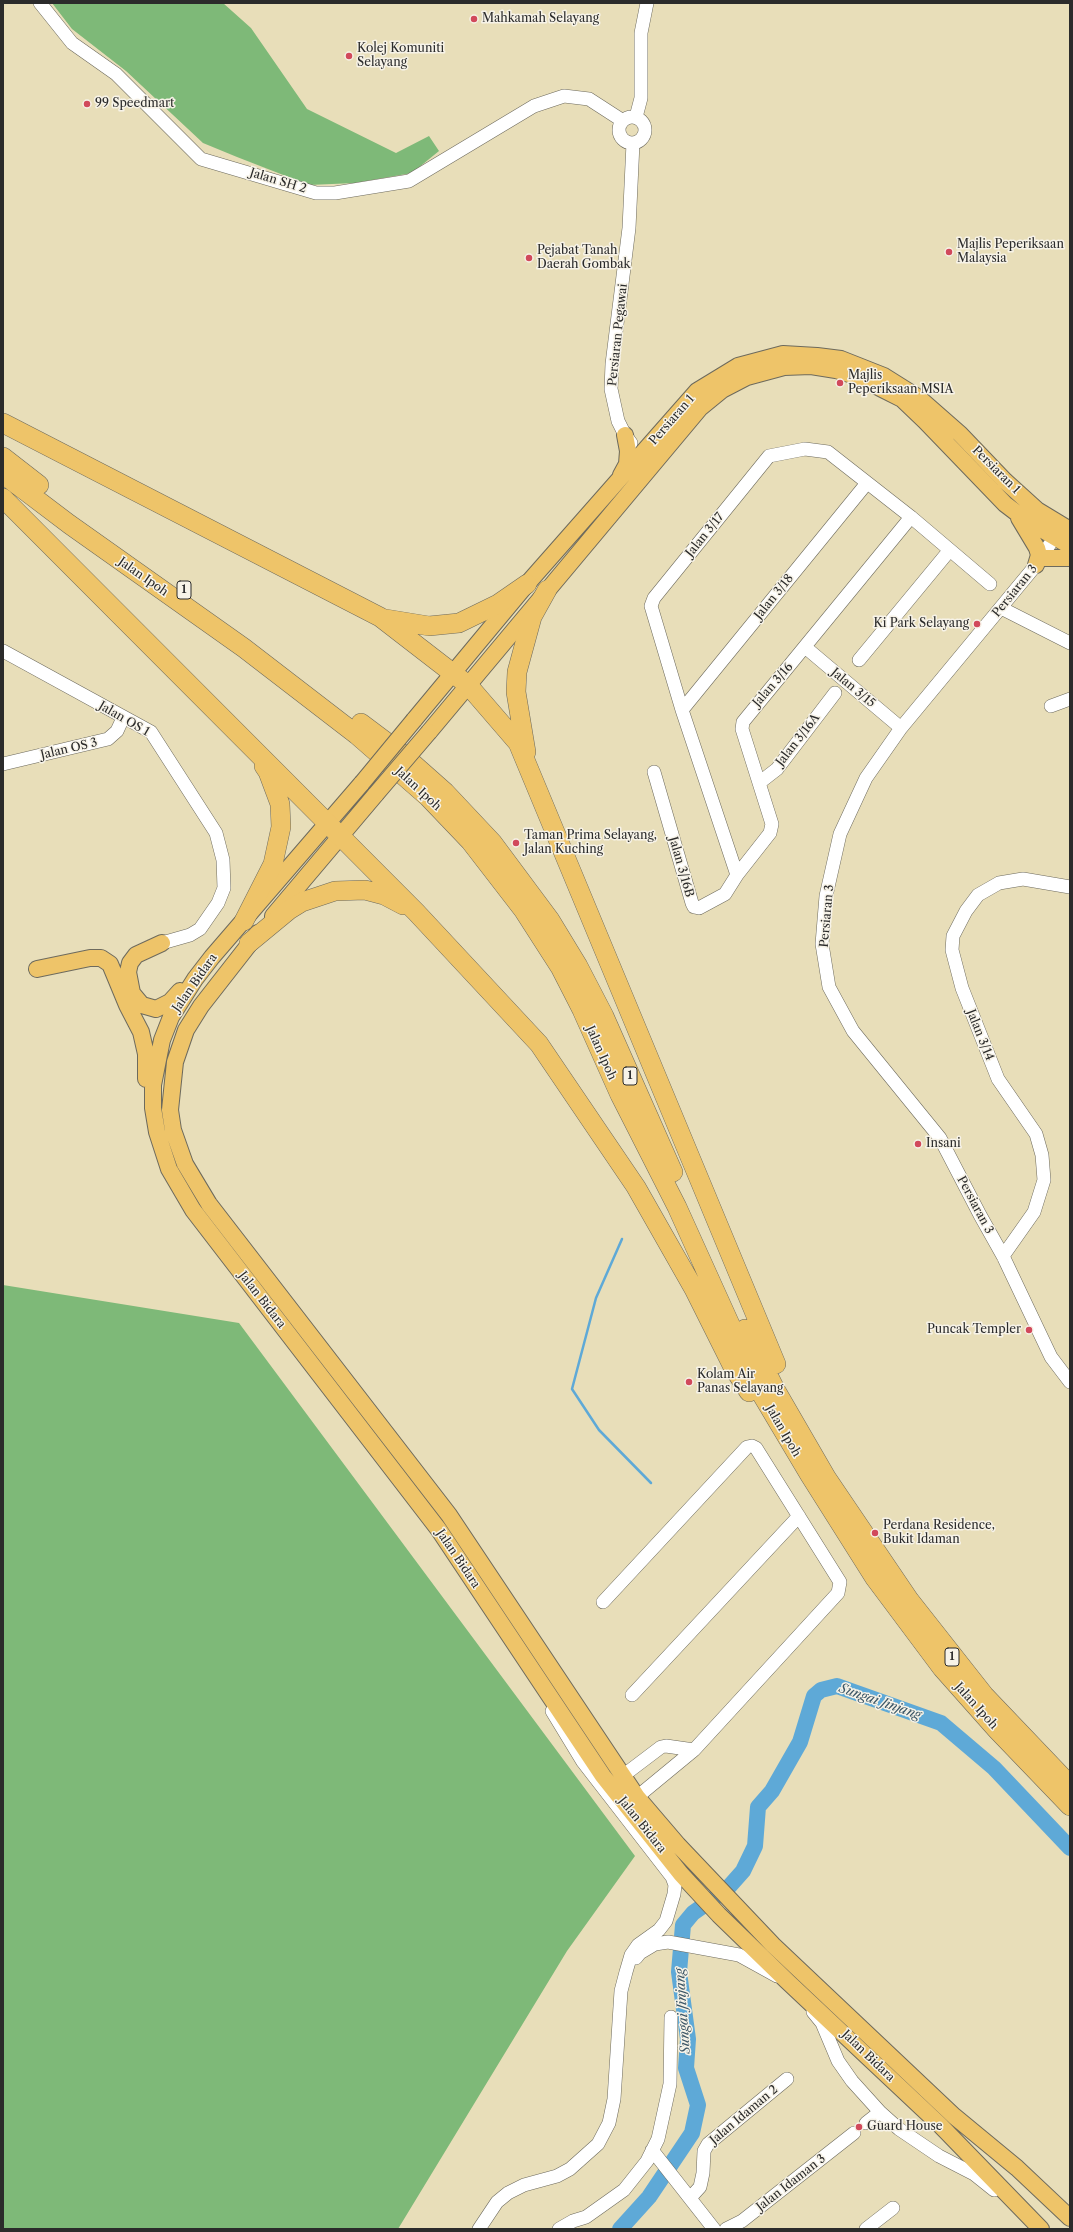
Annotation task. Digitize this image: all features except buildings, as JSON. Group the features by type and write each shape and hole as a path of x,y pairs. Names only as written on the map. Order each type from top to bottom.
{"highway":[{"path":"3,423 380,617 468,685 518,743 732,1262 826,1477"},
{"name":"Jalan Ipoh","path":"3,457 78,515 219,616 401,754 445,792 492,842 517,873 558,933 604,1016 740,1320 775,1389 826,1477 886,1567 949,1653 1008,1722 1070,1785"},
{"name":"Jalan Ipoh","path":"3,474 69,524 244,648 351,730 428,796 470,841 524,911 560,967 582,1010 620,1095 677,1207 747,1364 789,1442 874,1577 938,1662 997,1730 1070,1806"},
{"path":"3,498 416,912 539,1044 636,1187 694,1289 733,1367 751,1395 789,1442"},
{"path":"380,617 429,626 459,623 498,604 527,584"},
{"path":"526,760 516,692 517,672 532,617 547,590"},
{"path":"226,720 268,772 280,804 281,827 273,864 244,921"},
{"path":"249,943 289,910 309,899 335,891 354,889 375,892 416,912"}],"main road":[{"name":"Persiaran 1","path":"335,831 376,794 547,590 648,460 697,391 738,366 783,354 841,359 884,376 919,398 960,434 1005,481 1063,531 1070,546"},
{"name":"Persiaran 1","path":"335,831 362,783 527,584 616,484 648,460 700,408 722,390 747,377 784,367 811,366 836,370 859,377 902,399 925,420 978,478 1016,513 1063,531"},
{"path":"616,484 627,464 628,451 625,435"},
{"path":"1016,513 1037,548 1039,561 1070,558"},
{"name":"Jalan Bidara","path":"335,831 244,921 212,957 195,979 171,1017 162,1040 153,1085 153,1108 162,1150 169,1169 193,1210 439,1530 603,1776 681,1874 695,1890 787,1981 940,2126 1039,2229"},
{"name":"Jalan Bidara","path":"335,831 208,995 186,1030 181,1043 171,1090 170,1110 173,1130 185,1164 209,1204 449,1515 624,1775 637,1797 708,1879 767,1940 954,2116 1017,2168 1070,2218"},
{"path":"162,943 136,955 128,968 132,993 147,1007 156,1009 170,1002 212,957"},
{"path":"121,989 119,970 124,955 130,950 162,943"},
{"path":"37,969 90,958 101,958 106,960 113,969 144,1043 149,1124 154,1147 167,1177 193,1210"},
{"path":"624,1775 618,1779 620,1790 638,1812 681,1874"}],"street":[{"name":"Jalan SH 2","path":"40,3 72,43 116,74 201,159 316,193 334,193 409,181 534,106 564,96 589,99 623,121"},
{"path":"636,117 641,98 641,33 647,3"},
{"path":"636,117 643,123 645,131 641,139 633,143 625,141 620,133 620,125 623,121 627,118 636,117"},
{"name":"Persiaran Pegawai","path":"633,143 629,228 612,364 612,389 614,406 625,435 648,460"},
{"name":"Jalan 3/17","path":"737,875 682,710 651,606 654,598 769,456 805,449 828,452 911,517 949,551 990,584"},
{"name":"Jalan 3/18","path":"682,710 867,483"},
{"name":"Jalan 3/16","path":"737,875 770,833 772,824 742,729 743,722 911,517"},
{"name":"Persiaran 3","path":"1063,531 901,728 866,778 840,834 826,896 822,944 829,987 853,1031 940,1138 980,1215 1004,1256 1051,1357 1070,1382"},
{"path":"859,660 949,551"},
{"path":"1001,608 1070,643"},
{"name":"Jalan 3/15","path":"806,647 901,728"},
{"name":"Jalan OS 1","path":"3,651 151,732 210,823 220,845 223,860 222,896 207,920 190,935 162,943"},
{"name":"Jalan 3/16A","path":"759,783 777,769 835,693"},
{"path":"1051,706 1070,699"},
{"name":"Jalan OS 3","path":"3,764 108,740 117,731 123,718"},
{"name":"Jalan 3/16B","path":"654,772 694,907 699,908 725,894 737,875"},
{"name":"Jalan 3/14","path":"1004,1256 1034,1212 1044,1180 1044,1168 1036,1134 998,1079 962,988 952,950 953,936 966,911 978,895 999,883 1023,878 1070,887"},
{"path":"603,1602 747,1447 752,1446 756,1448 799,1516 840,1582 841,1587 838,1593 694,1750 637,1797"},
{"path":"632,1695 799,1516"},
{"path":"479,2229 496,2202 508,2193 524,2185 557,2176 570,2169 598,2144 609,2123 614,2099 621,1991 631,1955 638,1945 659,1930 666,1921 674,1894 675,1885 672,1876 582,1762 565,1734 529,1667"},
{"path":"624,1775 661,1747 666,1746 694,1750"},
{"path":"626,1972 640,1952 655,1944 668,1942 739,1955 787,1981 822,2023 838,2061 852,2081 880,2112 899,2130 986,2182 1039,2229"},
{"path":"559,2229 573,2221 586,2217 619,2194 655,2154 666,2112 670,2084 671,2017"},
{"name":"Jalan Idaman 2","path":"690,2198 700,2187 703,2173 704,2151 708,2144 787,2078"},
{"path":"866,2123 880,2112"},
{"name":"Jalan Idaman 3","path":"726,2229 742,2221 854,2133"},
{"path":"655,2154 714,2229"},
{"path":"866,2229 893,2208"}],"green space":[{"path":"52,3 223,3 251,28 307,109 396,153 429,136 439,151 412,173 355,183 309,185 203,143 126,71 72,29"},
{"path":"3,1285 239,1323 635,1856 567,1951 398,2229 3,2229"}],"waterway":[{"path":"622,1239 596,1298 572,1389 599,1430 651,1483"},
{"name":"Sungai Jinjang","path":"620,2229 649,2197 692,2133 698,2105 686,2068 688,2039 679,1972 683,1925 693,1913 727,1889 743,1871 755,1846 758,1807 772,1791 800,1742 814,1696 821,1690 837,1686 941,1723 994,1768 1070,1848"}],"place":[{"name":"Mahkamah Selayang","path":"474,19"},
{"name":"Kolej Komuniti Selayang","path":"349,56"},
{"name":"99 Speedmart","path":"87,104"},
{"name":"Majlis Peperiksaan Malaysia","path":"949,252"},
{"name":"Pejabat Tanah Daerah Gombak","path":"529,258"},
{"name":"Majlis Peperiksaan MSIA","path":"840,383"},
{"name":"Ki Park Selayang","path":"977,624"},
{"name":"Taman Prima Selayang, Jalan Kuching","path":"516,843"},
{"name":"Insani","path":"918,1144"},
{"name":"Puncak Templer","path":"1029,1330"},
{"name":"Kolam Air Panas Selayang","path":"689,1382"},
{"name":"Perdana Residence, Bukit Idaman","path":"875,1533"},
{"name":"Guard House","path":"859,2127"}]}
